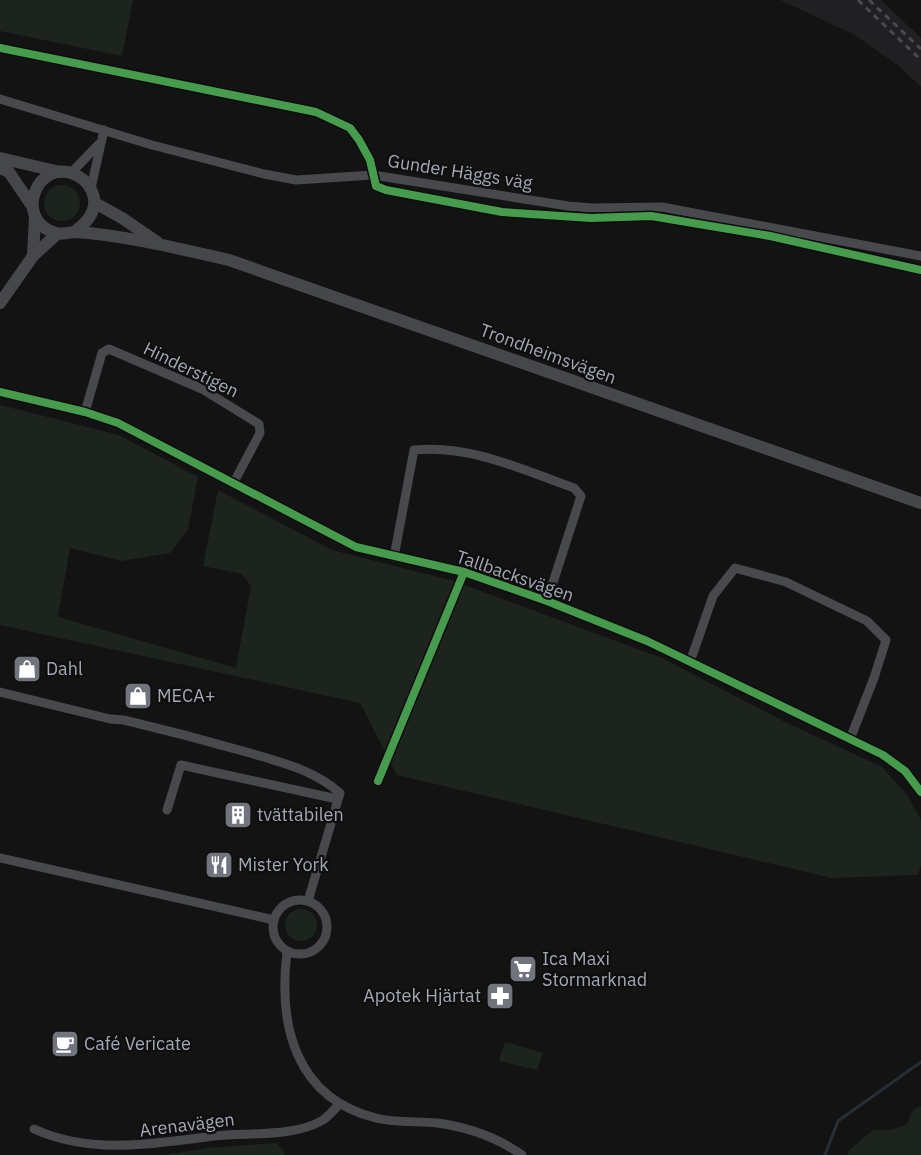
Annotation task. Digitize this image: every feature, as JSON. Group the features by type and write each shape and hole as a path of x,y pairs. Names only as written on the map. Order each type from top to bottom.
{"main road":[{"path":"0,158 65,172 82,178 90,188 95,203 89,221 74,232 57,234 44,228 9,172 0,168"},
{"path":"33,256 34,194 39,184 48,176 65,172"},
{"name":"Trondheimsvägen","path":"95,203 122,218 162,245"},
{"name":"Trondheimsvägen","path":"74,232 162,245 229,260 921,503"},
{"path":"0,303 33,256 57,234"}],"street":[{"name":"Gunder Häggs väg","path":"0,99 255,172 296,180 373,175 568,206 592,208 662,207 921,256"},
{"path":"90,188 99,144 104,130"},
{"path":"65,172 99,144"},
{"name":"Hinderstigen","path":"86,412 102,354 109,349 202,389 259,424 260,433 233,484"},
{"name":"Tallbacksvägen","path":"0,392 86,412 142,435 356,547 464,572 547,601 647,641 883,756 905,771 921,792"},
{"path":"394,557 414,450 439,447 487,457 574,488 580,496 547,601"},
{"path":"690,662 713,596 735,568 786,582 866,622 886,640 874,678 850,739"},
{"path":"0,692 110,719 133,722 300,768 324,779 340,793 308,901"},
{"path":"168,810 180,765 336,803"},
{"path":"0,858 274,920"},
{"path":"308,901 322,912 326,921 327,933 316,950 307,954 287,952 275,938 274,920 278,911 290,902 308,901"},
{"path":"287,952 285,1000 290,1039 302,1065 319,1088 339,1104 376,1118 438,1124 471,1130 522,1155"},
{"name":"Arenavägen","path":"34,1129 70,1143 93,1146 152,1147 214,1136 289,1132 322,1121 339,1104"}],"shaded area":[{"path":"0,0 133,0 122,56 0,31"},
{"path":"780,0 881,0 921,38 921,87 899,66 853,34"},
{"path":"62,185 69,186 75,190 79,196 79,210 75,216 69,220 62,221 55,220 49,216 45,210 44,203 45,196 49,190 55,186"},
{"path":"0,405 119,435 198,477 188,529 170,553 121,561 70,548 58,617 236,668 251,586 242,574 203,566 218,490 332,550 454,581 662,658 783,721 882,767 907,795 921,820 921,865 918,875 832,878 397,775 360,703 0,625"},
{"path":"301,909 307,910 312,914 316,919 316,931 312,936 307,940 301,941 295,940 290,936 286,931 285,925 286,919 290,914 295,910"},
{"path":"505,1042 543,1053 537,1070 499,1061"},
{"path":"921,1106 921,1155 848,1155 848,1151 873,1130 891,1130 907,1124 913,1110"},
{"path":"277,1143 284,1151 284,1155 166,1155 206,1148"}],"waterway":[{"path":"825,1155 838,1121 921,1062"}],"railway":[{"path":"858,0 921,60"},
{"path":"869,0 921,49"}],"cycle path":[{"path":"0,48 316,112 350,128 370,160 376,186 386,190 502,212 591,218 651,216 770,236 921,270"},
{"path":"0,392 85,412 118,423 356,547 464,572 547,601 647,641 883,755 905,771 921,792"},
{"path":"378,781 464,572"}],"place":[{"name":"Dahl","path":"27,669"},
{"name":"MECA+","path":"138,696"},
{"name":"tvättabilen","path":"238,815"},
{"name":"Mister York","path":"219,865"},
{"name":"Ica Maxi Stormarknad","path":"523,969"},
{"name":"Apotek Hjärtat","path":"500,996"},
{"name":"Café Vericate","path":"65,1044"}]}
